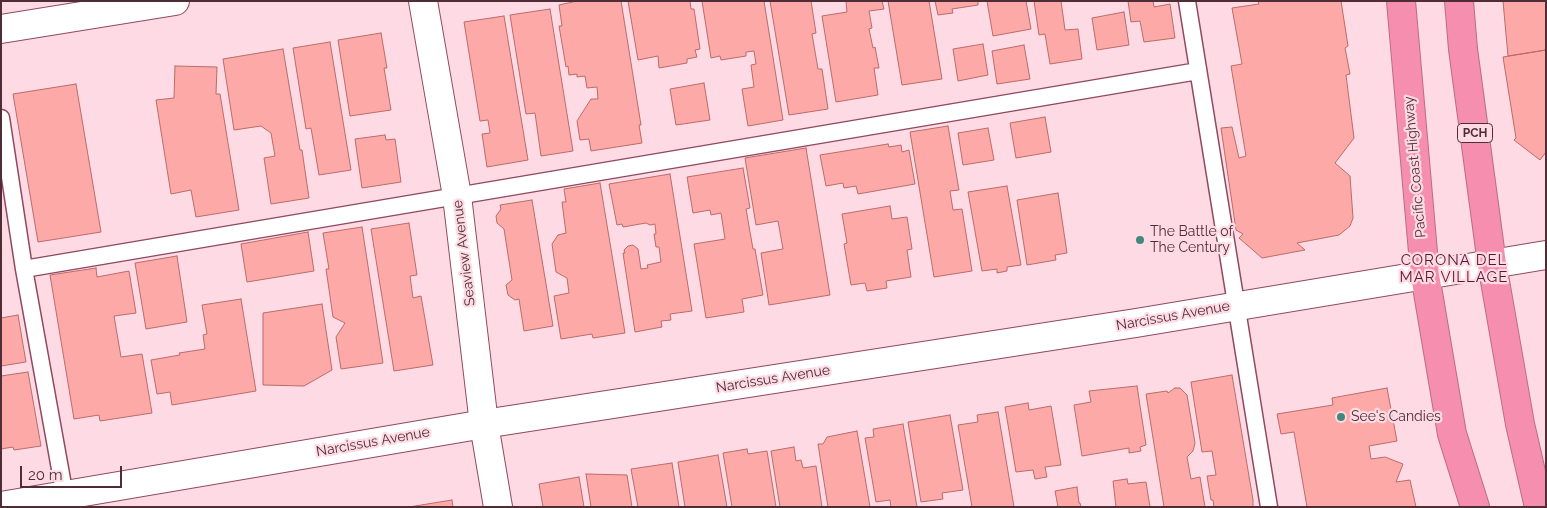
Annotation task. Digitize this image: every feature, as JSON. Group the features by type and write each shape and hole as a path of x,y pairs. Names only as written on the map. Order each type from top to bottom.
{"highway":[{"name":"Pacific Coast Highway","path":"1401,1 1425,275 1452,434 1475,507"},
{"name":"PCH","path":"1459,1 1463,49 1492,264 1520,424 1539,507"}],"street":[{"path":"1,29 175,1"},
{"name":"Seaview Avenue","path":"423,1 457,196 484,424 498,507"},
{"name":"Narcissus Avenue","path":"1,506 66,501 484,424 1126,324 1546,255"}],"lane":[{"path":"1187,1 1269,507"},
{"path":"24,269 1198,71"},
{"path":"1,118 24,269 66,501"}],"building":[{"path":"577,1 621,1 641,125 639,125 642,143 591,151 589,139 580,140 577,121 591,99 598,99 597,87 587,88 585,76 569,75 568,66 566,67 559,26 562,26 559,5"},
{"path":"628,1 690,1 691,9 694,9 700,49 695,50 697,57 687,59 687,63 659,68 658,56 638,60"},
{"path":"702,1 764,1 783,120 748,126 742,89 754,87 751,65 756,64 754,51 746,52 746,56 721,60 720,56 711,58"},
{"path":"770,1 811,1 816,33 812,34 818,69 822,69 828,109 789,115"},
{"path":"846,1 882,1 884,9 869,11 872,28 869,29 879,68 874,68 878,95 836,102 822,16 847,12"},
{"path":"888,1 929,1 942,79 902,85"},
{"path":"935,1 978,1 978,5 952,9 953,13 938,15"},
{"path":"987,1 1026,1 1031,29 993,36"},
{"path":"1034,1 1061,1 1065,30 1078,29 1082,59 1050,64 1045,34 1039,35"},
{"path":"1128,1 1153,1 1154,7 1170,4 1175,38 1144,42 1140,21 1131,22"},
{"path":"1258,1 1341,1 1348,46 1345,48 1350,74 1346,75 1354,138 1335,163 1350,176 1353,218 1350,226 1339,235 1297,243 1305,250 1262,258 1239,238 1243,234 1236,230 1221,128 1232,127 1239,158 1246,156 1231,66 1242,64 1232,8 1259,4"},
{"path":"1503,1 1546,1 1546,50 1508,56"},
{"path":"550,9 573,151 541,156 535,113 526,114 510,15"},
{"path":"1124,12 1129,45 1097,50 1092,18"},
{"path":"504,16 528,160 487,167 482,134 490,133 488,120 480,121 464,22"},
{"path":"381,33 387,68 384,68 391,110 350,116 338,40"},
{"path":"330,42 351,170 319,175 311,128 306,129 293,48"},
{"path":"983,44 988,75 958,81 953,49"},
{"path":"1024,45 1030,79 997,84 992,51"},
{"path":"283,49 309,198 271,204 264,158 275,156 271,133 261,126 234,130 223,59"},
{"path":"1546,50 1546,152 1540,160 1514,140 1516,138 1503,57"},
{"path":"175,66 217,67 216,94 220,94 239,210 196,217 191,190 171,194 156,100 174,98"},
{"path":"704,83 710,120 676,125 670,89"},
{"path":"76,84 101,232 38,242 13,94"},
{"path":"1045,117 1051,152 1016,158 1010,123"},
{"path":"948,126 959,190 950,191 953,210 962,209 972,271 934,277 910,132"},
{"path":"988,128 994,160 963,165 958,133"},
{"path":"385,135 386,140 395,139 401,182 362,188 355,139"},
{"path":"888,144 889,147 901,145 902,152 909,150 915,184 858,194 856,186 844,188 843,183 826,186 820,155"},
{"path":"806,148 830,295 769,305 761,253 783,249 778,221 756,225 745,158"},
{"path":"743,168 750,208 746,209 763,295 742,299 744,312 706,318 694,244 725,239 721,213 711,215 710,210 693,213 687,177"},
{"path":"670,174 692,311 670,314 671,320 661,321 662,327 635,332 623,253 625,253 624,250 628,246 633,245 638,249 641,269 648,268 647,265 661,262 659,247 656,247 655,224 650,225 646,223 623,227 622,224 617,225 609,184"},
{"path":"600,183 625,333 593,338 592,334 561,339 554,296 569,293 567,278 556,272 552,244 558,235 566,233 562,202 566,202 564,189"},
{"path":"1007,186 1021,265 1007,267 1007,271 997,273 997,269 982,271 968,192"},
{"path":"1058,193 1067,253 1055,255 1056,260 1027,265 1017,200"},
{"path":"532,200 553,326 524,331 519,299 515,300 508,295 506,285 512,280 504,229 497,223 496,216 501,209 500,205"},
{"path":"890,206 892,219 907,217 912,249 907,250 911,277 886,281 887,288 867,291 865,283 851,285 844,244 847,243 842,214"},
{"path":"409,223 417,275 410,276 413,298 421,296 433,365 394,371 371,229"},
{"path":"362,227 383,363 341,369 336,337 345,323 333,317 326,269 329,269 323,233"},
{"path":"308,232 314,271 247,282 241,244"},
{"path":"177,256 187,322 146,329 135,263"},
{"path":"96,268 97,277 129,271 136,313 114,316 121,357 142,354 152,413 100,421 99,415 74,419 50,275"},
{"path":"241,299 256,391 172,405 170,392 157,394 151,360 205,349 203,335 207,334 202,305"},
{"path":"322,304 332,370 304,386 263,385 263,313"},
{"path":"18,315 26,362 1,366 1,318"},
{"path":"28,372 41,446 14,450 13,447 1,449 1,376"},
{"path":"1232,375 1253,507 1214,507 1207,476 1216,475 1212,451 1202,452 1191,382"},
{"path":"1137,386 1146,445 1140,447 1141,451 1129,453 1129,448 1082,456 1074,405 1091,402 1089,391"},
{"path":"1175,388 1180,388 1187,395 1195,443 1193,451 1187,457 1191,479 1200,477 1205,507 1164,507 1146,394 1167,391 1168,393"},
{"path":"1387,388 1397,441 1369,446 1371,459 1385,457 1403,464 1396,482 1410,480 1416,507 1307,507 1294,432 1281,434 1277,414 1333,405 1332,398"},
{"path":"1028,403 1029,410 1051,406 1061,465 1045,467 1047,477 1035,479 1033,470 1016,472 1005,407"},
{"path":"998,412 1014,507 972,507 958,425 978,422 977,415"},
{"path":"950,415 963,490 942,493 943,499 921,502 908,422"},
{"path":"903,424 917,507 891,507 890,500 876,502 865,438 874,437 873,429"},
{"path":"857,431 870,507 828,507 818,444 823,444 827,437"},
{"path":"794,447 796,461 801,460 803,468 816,466 822,507 780,507 771,451"},
{"path":"747,449 748,454 767,451 776,507 732,507 723,453"},
{"path":"718,455 727,507 685,507 678,462"},
{"path":"672,463 679,507 638,507 631,469"},
{"path":"586,474 627,475 632,507 591,507"},
{"path":"579,477 584,507 543,507 539,484"},
{"path":"1127,479 1128,484 1146,482 1150,507 1116,507 1113,481"},
{"path":"1077,487 1081,507 1058,507 1055,491"},
{"path":"452,500 453,507 409,507"}],"place":[{"name":"The Battle of The Century","path":"1140,240"},
{"name":"See's Candies","path":"1341,417"}],"district":[{"name":"CORONA DEL MAR VILLAGE","path":"1454,268"}]}
